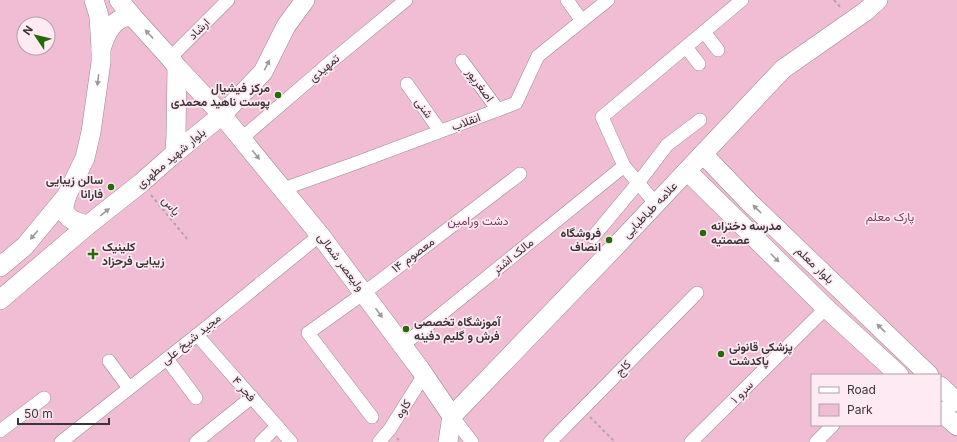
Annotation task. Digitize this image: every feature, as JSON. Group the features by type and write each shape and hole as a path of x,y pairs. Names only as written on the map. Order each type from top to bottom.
{"street":[{"path":"88,225 72,220 66,216 64,207 67,195 85,158 95,105 101,62 101,49 99,16 94,0"},
{"path":"119,0 222,115"},
{"name":"ارشاد","path":"173,62 228,0"},
{"name":"بلوار شهید مطهری","path":"0,300 88,225 222,115 263,72 286,26 305,0"},
{"name":"تمهیدی","path":"242,138 406,0"},
{"path":"567,0 582,21"},
{"name":"انقلاب","path":"282,189 516,103 538,56 608,0"},
{"path":"656,204 624,166 602,117 742,0"},
{"name":"علامه طباطبایی","path":"452,416 688,171 702,154 783,69 866,11 878,0"},
{"path":"101,49 110,29 122,19 132,16"},
{"path":"704,32 718,50"},
{"path":"686,47 699,64"},
{"name":"اصغرپور","path":"462,61 498,110"},
{"path":"173,62 176,135 175,153"},
{"name":"شنی","path":"407,84 440,132"},
{"name":"ولیعصر شمالی","path":"222,115 320,235 364,292 452,416"},
{"path":"593,237 638,183 667,145 700,120"},
{"name":"بلوار معلم","path":"702,154 749,202 928,374"},
{"name":"مالک اشتر","path":"402,346 624,166"},
{"name":"بلوار معلم","path":"688,171 890,372"},
{"name":"۱۴ معصوم","path":"372,417 308,333 520,174"},
{"path":"0,267 25,246 67,195"},
{"path":"47,220 54,219 61,221 70,229 70,236 66,245"},
{"name":"مجید شیخ علی","path":"61,442 167,359 320,235"},
{"path":"826,308 843,292"},
{"name":"کاج","path":"550,442 696,293"},
{"name":"سرو ۱","path":"696,440 826,308"},
{"name":"فجر ۴","path":"197,335 291,442"},
{"path":"890,372 904,351"},
{"path":"167,359 196,398"},
{"path":"109,361 129,388"},
{"name":"کاوه","path":"379,442 390,429 424,375"},
{"path":"941,387 957,402"},
{"path":"196,442 252,397"},
{"path":"0,431 44,398"},
{"path":"941,412 957,426"},
{"path":"448,442 452,416"},
{"path":"452,416 472,442"},
{"path":"261,442 277,426"},
{"path":"816,442 831,426"}],"path":[{"name":"یاس","path":"141,183 188,240"},
{"path":"582,410 615,442"}],"green space":[{"name":"دشت ورامین","path":"0,0 957,0 957,442 0,442"}],"place":[{"name":"مرکز فیشیال پوست ناهید محمدی","path":"278,95"},
{"name":"سالن زیبایی فارانا","path":"111,187"},
{"name":"مدرسه دخترانه عصمتیه","path":"703,233"},
{"name":"فروشگاه انصاف","path":"609,240"},
{"name":"کلینیک زیبایی فرحزاد","path":"93,254"},
{"name":"آموزشگاه تخصصی فرش و گلیم دفینه","path":"406,329"},
{"name":"پزشکی قانونی پاکدشت","path":"721,354"}],"park label":[{"name":"پارک معلم","path":"890,217"}]}
